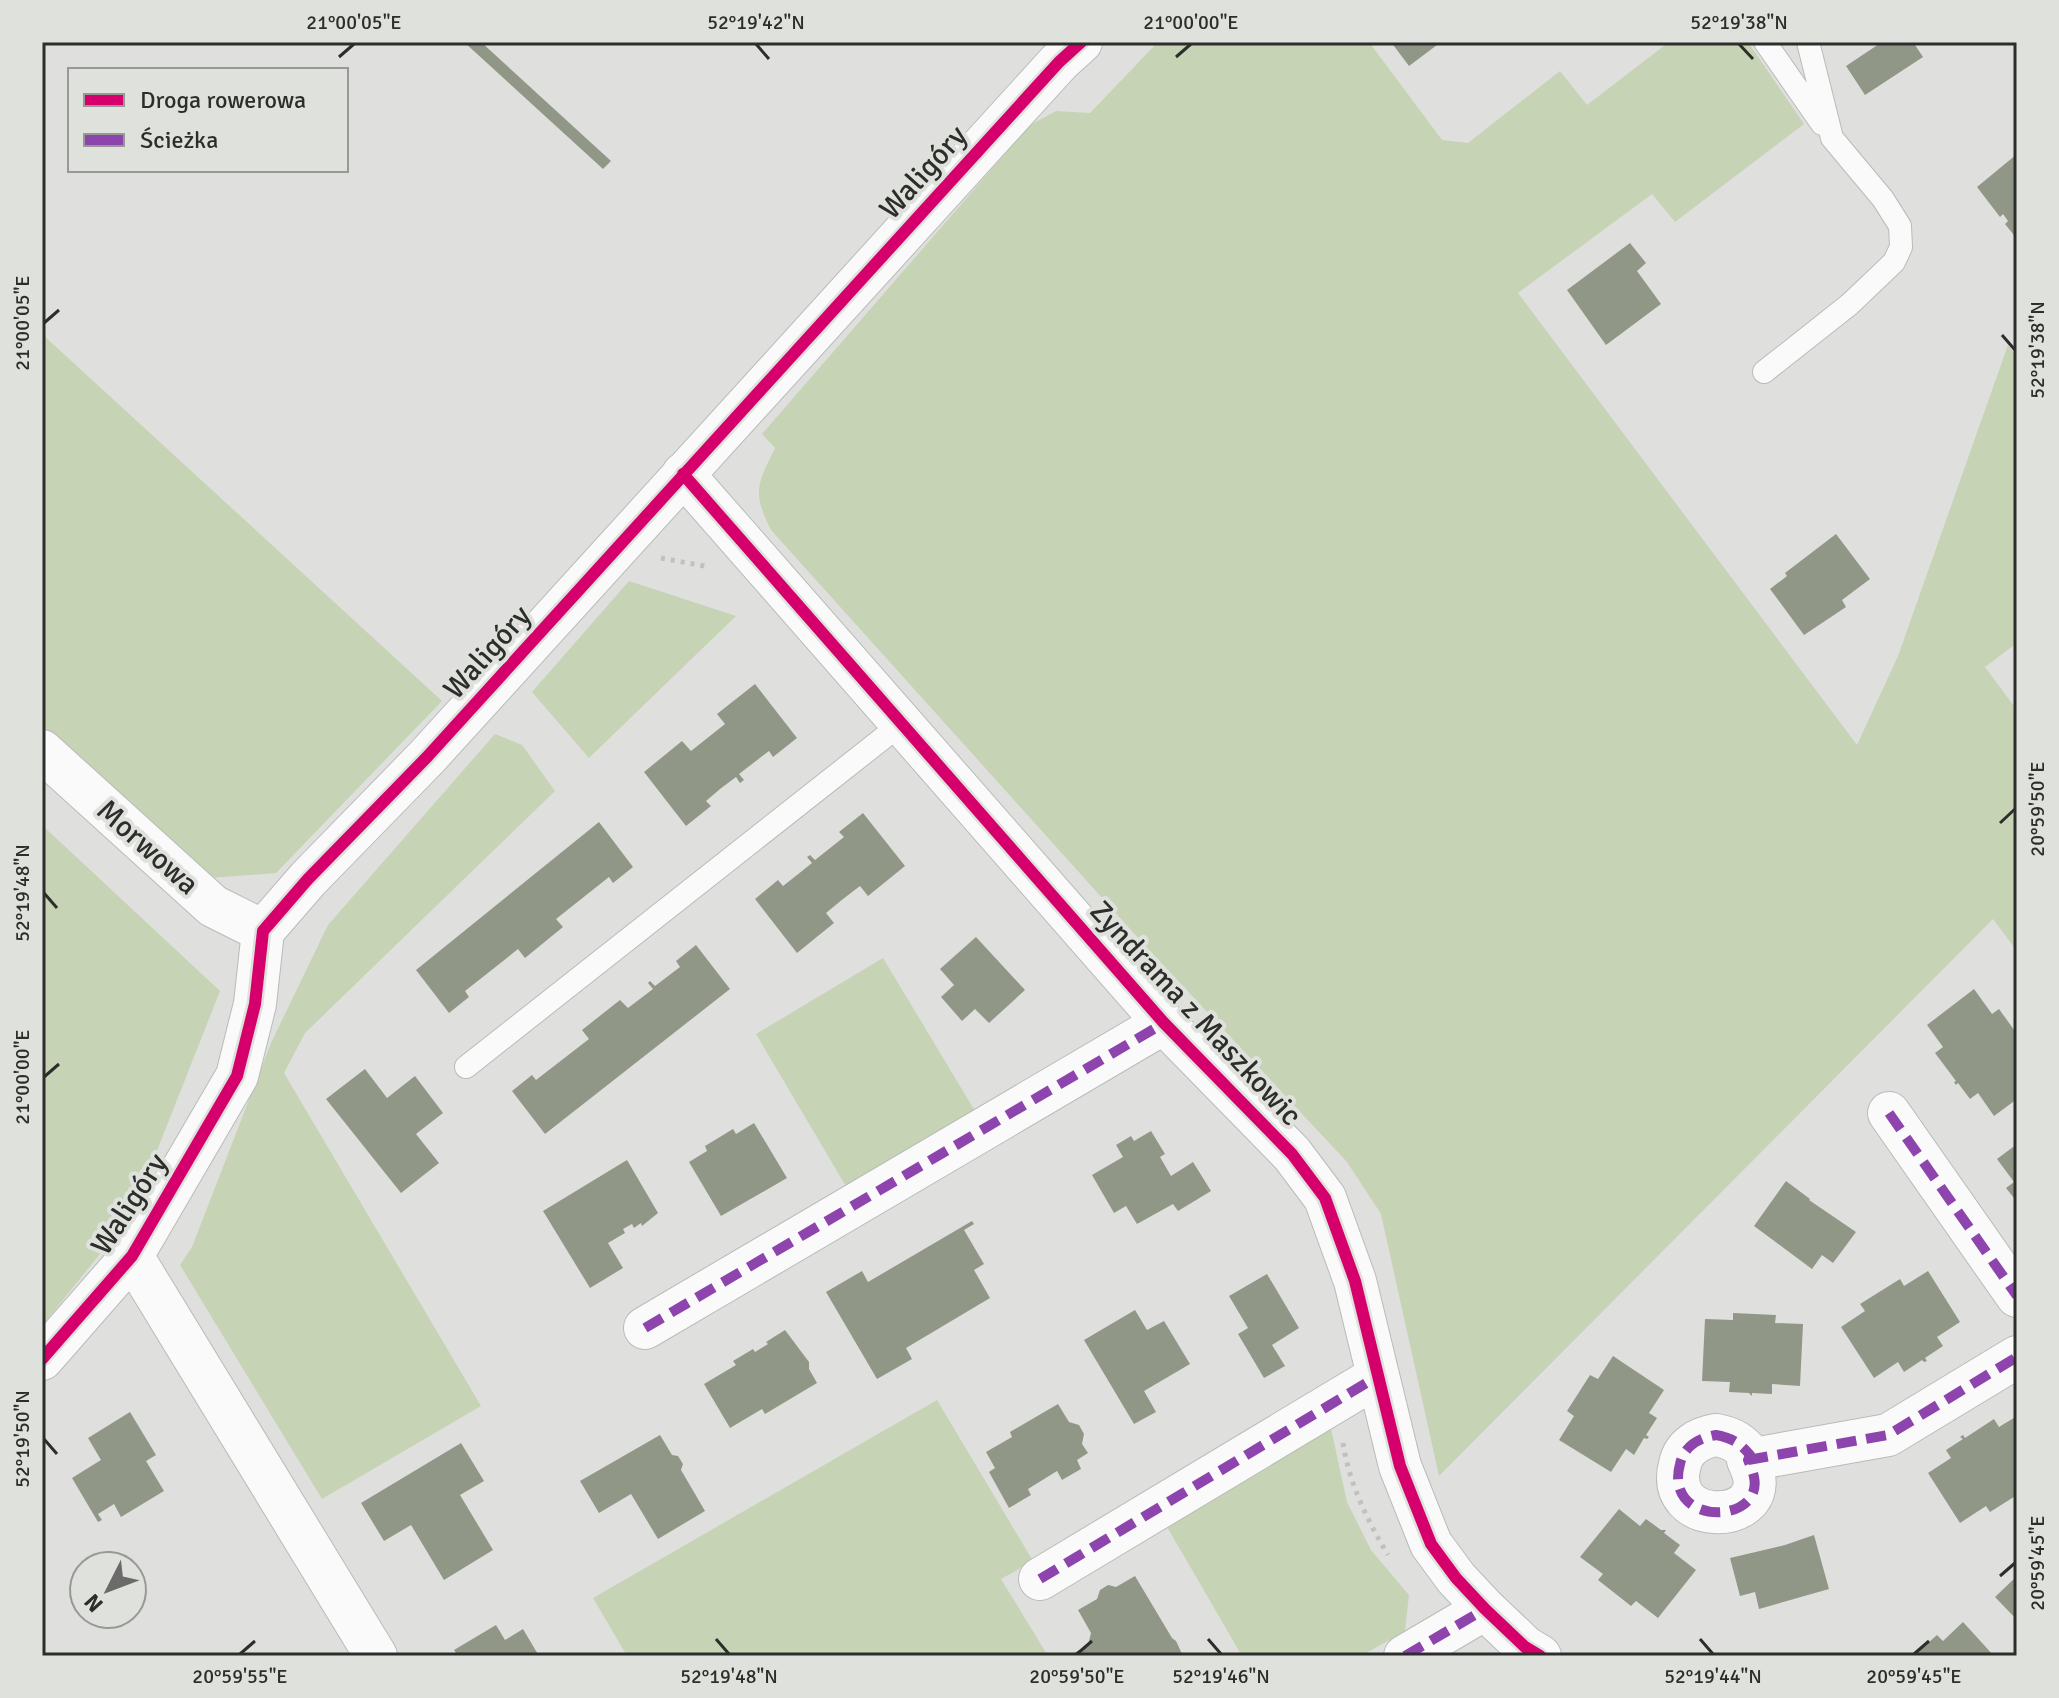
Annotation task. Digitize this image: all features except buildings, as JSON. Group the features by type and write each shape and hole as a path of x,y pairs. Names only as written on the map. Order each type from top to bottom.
{"street":[{"name":"Waligóry","path":"42,1359 132,1256 237,1076 255,1004 263,931 308,879 427,757 1059,62 1081,42"},
{"name":"Zyndrama z Maszkowic","path":"683,474 1164,1023 1292,1154 1325,1198 1355,1281 1400,1466 1431,1544 1456,1578 1485,1609 1525,1647 1540,1656"},
{"name":"Morwowa","path":"42,751 213,906 263,931"},
{"path":"645,1328 1164,1023"},
{"path":"1889,1113 2017,1296"},
{"path":"132,1256 376,1656"},
{"path":"1748,1460 1888,1435 2017,1357"},
{"path":"1040,1579 1378,1376"},
{"path":"1405,1656 1485,1609"}],"lane":[{"path":"1764,372 1850,304 1894,262 1901,247 1900,226 1883,199 1832,138 1765,42"},
{"path":"1808,42 1832,138"},
{"path":"466,1067 901,724"}],"green space":[{"path":"1158,42 1369,42 1442,140 1468,143 1560,71 1587,105 1669,42 1748,42 1804,124 1675,222 1652,194 1518,293 1857,745 1898,656 2008,345 2017,357 2017,643 1985,667 2017,710 2017,951 1993,919 1439,1476 1381,1214 1347,1162 1139,939 771,530 759,497 761,480 775,448 762,434 1030,125 1056,111 1090,113"},
{"path":"42,334 442,701 276,873 184,880 42,747"},
{"path":"629,581 736,616 589,758 532,692"},
{"path":"495,734 522,745 555,791 305,1033 284,1073 481,1406 322,1499 180,1265 192,1247 271,1043 328,925"},
{"path":"42,825 220,991 132,1214 42,1326"},
{"path":"883,958 975,1111 847,1188 756,1034"},
{"path":"937,1400 1033,1561 1001,1579 1048,1656 627,1656 593,1598"},
{"path":"1330,1424 1347,1502 1371,1550 1409,1595 1405,1631 1361,1656 1242,1656 1163,1520"}],"marked path":[{"path":"645,1328 1164,1023"},
{"path":"1889,1113 2017,1296"},
{"path":"1748,1460 1888,1435 2017,1357"},
{"path":"1040,1579 1378,1376"},
{"path":"1716,1435 1731,1439 1750,1455 1753,1493 1744,1504 1730,1511 1714,1512 1699,1508 1686,1499 1679,1485 1680,1464 1685,1452 1698,1441 1716,1435"},
{"path":"1405,1656 1485,1609"}],"cycle path":[{"path":"42,1359 132,1256 237,1076 255,1004 263,931 308,879 427,757 1059,62 1081,42"},
{"path":"683,474 1164,1023 1292,1154 1325,1198 1355,1281 1400,1466 1431,1544 1456,1578 1485,1609 1525,1647 1540,1656"}]}
